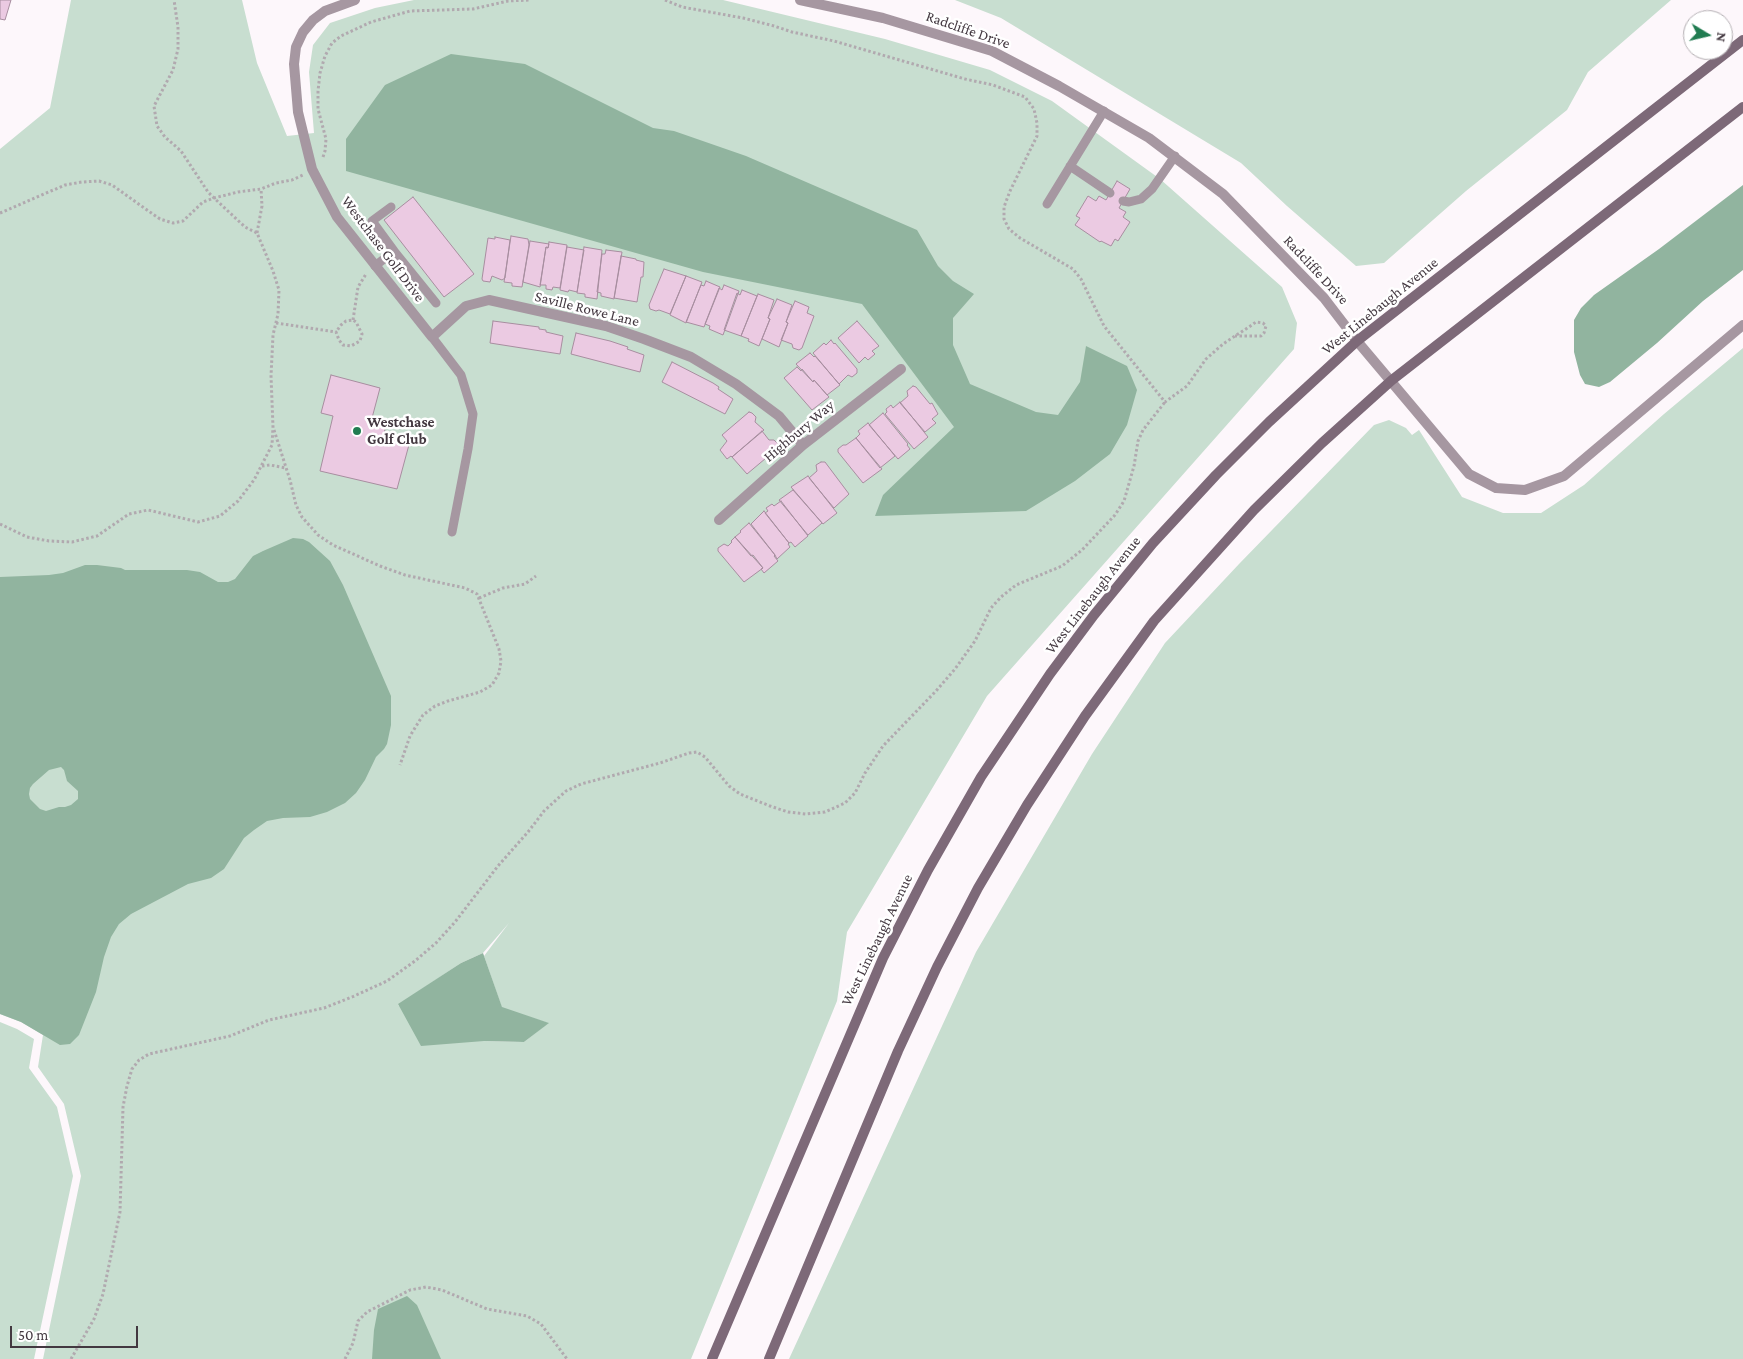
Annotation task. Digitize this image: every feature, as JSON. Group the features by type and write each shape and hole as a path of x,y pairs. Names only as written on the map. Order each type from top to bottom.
{"main road":[{"name":"West Linebaugh Avenue","path":"712,1359 883,958 928,870 981,777 1050,674 1094,615 1153,543 1216,475 1263,428 1357,341 1743,40"},
{"path":"768,1359 898,1051 937,967 978,888 1026,805 1085,716 1154,622 1254,510 1322,443 1392,380 1743,106"}],"street":[{"name":"Westchase Golf Drive","path":"355,0 325,11 313,20 296,47 294,64 298,112 312,169 337,217 432,337"},
{"name":"Radcliffe Drive","path":"800,0 883,18 992,51 1104,111 1175,156 1223,194 1324,298 1357,341 1392,380 1469,474 1496,488 1525,490 1564,476 1743,325"},
{"name":"Saville Rowe Lane","path":"432,337 466,306 489,300 606,326 691,357 736,384 779,416 803,445"},
{"name":"Highbury Way","path":"719,520 803,445 901,369"}],"lane":[{"path":"1047,204 1104,111"},
{"path":"1123,201 1129,202 1142,199 1152,189 1175,156"},
{"path":"1070,166 1110,193"},
{"path":"391,207 372,221 436,303"},
{"path":"375,266 394,251"},
{"path":"432,337 460,374 473,414 452,532"}],"path":[{"path":"174,0 178,27 178,49 173,70 154,106 157,126 165,137 181,151 208,192 245,227 257,233"},
{"path":"0,212 65,185 100,181 112,185 153,214 173,223 183,220 203,202 214,198 261,189 276,183 292,180 320,164 325,151 326,139 318,109 320,73 325,56 332,43 341,36 372,22 410,11 472,9 508,1 529,0"},
{"path":"665,0 682,7 743,18 792,32 834,41 965,79 993,85 1025,97 1034,109 1037,136 1010,191 1004,207 1004,219 1009,228 1020,238 1073,269 1081,279 1104,326 1165,402"},
{"path":"0,524 27,537 49,541 72,542 97,536 130,514 148,510 198,522 220,516 232,506 254,480 272,445 271,376 273,335 278,314 279,290 257,233 262,206 261,189"},
{"path":"352,320 358,287 363,276 375,266"},
{"path":"352,320 356,322 362,334 360,341 351,346 344,345 339,340 336,332 346,321 352,320"},
{"path":"71,1359 94,1320 103,1294 120,1212 123,1107 126,1086 132,1069 139,1060 148,1054 230,1036 270,1020 324,1008 386,981 415,961 436,943 544,811 566,792 581,784 697,752 705,757 729,786 740,794 770,806 788,812 806,814 825,812 845,803 855,793 865,773 883,746 955,669 974,641 991,608 1001,597 1016,585 1062,566 1082,550 1115,515 1124,501 1134,466 1138,441 1147,424 1165,402 1187,386 1206,359 1235,336 1256,322 1263,322 1266,326 1261,336 1235,336"},
{"path":"276,323 336,332"},
{"path":"273,427 296,506 302,517 318,535 333,545 380,566 405,575 465,588 477,594 499,649 501,661 499,673 492,685 480,692 435,706 423,715 410,736 400,764"},
{"path":"261,466 270,465 286,468"},
{"path":"479,598 503,588 525,584 536,576"},
{"path":"344,1359 353,1343 358,1320 367,1312 410,1290 426,1287 442,1290 486,1309 527,1316 541,1324 567,1359"}],"shaded area":[{"name":"Westchase Golf Club","path":"71,0 242,0 257,63 287,136 314,133 309,72 313,45 330,23 375,8 414,0 723,0 885,39 990,70 1052,101 1160,179 1282,287 1297,323 1294,349 987,696 847,932 837,1001 691,1359 43,1359 81,1176 64,1104 38,1067 43,1035 21,1022 0,1014 0,149 50,108","holes":["509,923 484,956 502,1008 548,1023 524,1042 484,1041 398,1005 461,963 483,953"]},
{"path":"955,0 1671,0 1588,72 1567,110 1466,191 1384,263 1356,266 1241,163 1001,18"},
{"path":"451,54 525,64 653,128 674,131 746,156 917,230 938,266 953,281 974,294 953,318 953,345 970,384 1036,412 1058,415 1080,382 1086,346 1127,366 1137,390 1127,425 1110,454 1075,481 1026,511 875,516 883,495 954,427 862,304 703,272 346,171 346,139 385,85"},
{"path":"1743,185 1743,270 1703,301 1610,382 1599,387 1585,384 1580,375 1574,352 1574,320 1581,308 1594,295 1659,249"},
{"path":"1743,348 1743,1359 789,1359 976,952 1092,754 1165,643 1239,564 1374,425 1389,420 1406,428 1412,435 1419,430 1462,497 1503,513 1541,513 1584,485 1664,414"},
{"path":"293,538 303,539 330,561 343,585 391,696 391,725 387,744 376,757 365,780 356,793 345,803 327,812 310,817 283,818 267,821 244,838 224,869 211,878 188,884 131,914 119,924 111,937 96,992 79,1035 70,1044 60,1045 21,1022 0,1014 0,577 49,575 63,573 85,565 97,565 125,570 187,570 200,572 218,582 228,582 235,579 253,556","holes":["61,767 64,770 67,781 78,791 78,799 65,807 46,811 40,809 30,799 30,788 49,770"]},
{"path":"483,953 502,1007 549,1023 524,1042 484,1041 421,1046 398,1004 461,963"},
{"path":"0,1022 34,1039 29,1068 57,1107 73,1176 34,1359 0,1359"},
{"path":"407,1296 417,1305 441,1359 372,1359 378,1309"}],"building":[{"path":"0,0 11,0 5,20 0,19"},
{"path":"1117,181 1130,189 1119,208 1126,212 1123,217 1130,222 1118,241 1115,239 1111,246 1100,242 1075,225 1080,218 1076,216 1088,196 1096,201 1099,196 1106,200"},
{"path":"413,197 474,274 444,297 384,220"},
{"path":"511,236 528,239 529,245 522,287 512,286 512,283 504,282"},
{"path":"495,237 510,240 505,278 502,280 492,276 490,282 483,281 488,238 495,239"},
{"path":"530,241 549,244 548,248 546,247 540,287 523,282"},
{"path":"549,242 567,245 560,288 553,287 552,290 546,289 546,285 540,285 546,247 548,248"},
{"path":"567,247 584,250 577,292 560,290"},
{"path":"584,247 602,250 597,299 585,297 585,294 577,293"},
{"path":"606,250 622,252 614,299 601,296 601,293 597,292 602,254 605,254"},
{"path":"621,256 644,262 643,277 641,277 637,302 614,298"},
{"path":"664,269 686,276 670,314 650,309 649,305"},
{"path":"686,276 702,282 686,323 670,315"},
{"path":"706,281 720,287 704,327 686,322 701,285 704,286"},
{"path":"724,285 739,291 723,335 709,329 710,326 705,324 719,288 722,290"},
{"path":"742,290 757,296 741,336 724,330 737,293 740,295"},
{"path":"758,294 774,300 768,318 770,319 759,346 741,336"},
{"path":"777,299 792,305 786,322 788,323 779,347 762,339 770,319 768,318"},
{"path":"795,301 809,307 807,313 814,316 802,348 799,350 793,348 792,344 781,340"},
{"path":"493,321 539,327 539,329 546,330 546,332 563,336 560,354 490,343"},
{"path":"857,321 879,346 872,351 875,354 868,360 865,357 859,363 838,338"},
{"path":"576,333 610,341 644,355 640,372 571,354"},
{"path":"831,340 857,369 857,373 852,377 848,375 839,384 813,353 824,343 826,345"},
{"path":"810,353 815,356 840,385 827,395 796,364"},
{"path":"672,362 713,383 719,387 718,389 733,399 725,414 662,382"},
{"path":"797,367 801,371 802,369 813,382 814,380 829,397 812,410 784,378"},
{"name":"Westchase Golf Club","path":"331,375 380,388 372,418 380,420 385,429 384,434 410,441 397,489 320,471 333,416 321,413"},
{"path":"913,386 930,404 932,403 938,414 932,419 936,423 925,432 900,403 908,396 907,391"},
{"path":"900,402 928,437 914,449 885,414 887,412 886,409 891,405 893,408"},
{"path":"749,412 756,417 755,422 764,430 732,457 727,459 720,450 727,441 722,435"},
{"path":"883,413 910,449 898,459 869,425"},
{"path":"868,423 895,456 880,468 856,438 860,434 858,431"},
{"path":"762,431 769,440 774,440 778,444 778,448 747,474 732,457"},
{"path":"856,438 882,469 863,483 838,452 838,449 843,445"},
{"path":"825,462 849,494 834,508 809,478 817,471 816,465"},
{"path":"808,476 837,513 823,524 791,487"},
{"path":"793,490 822,523 808,535 779,500"},
{"path":"781,501 808,536 795,547 791,542 789,543 765,513 768,511 766,508 772,504 774,506"},
{"path":"764,511 789,543 790,547 777,559 751,524"},
{"path":"749,523 778,561 764,573 761,569 763,568 753,555 751,556 735,537"},
{"path":"735,537 763,568 744,582 718,551 718,548 724,544 728,546"}],"place":[{"name":"Westchase Golf Club","path":"357,431"}]}
